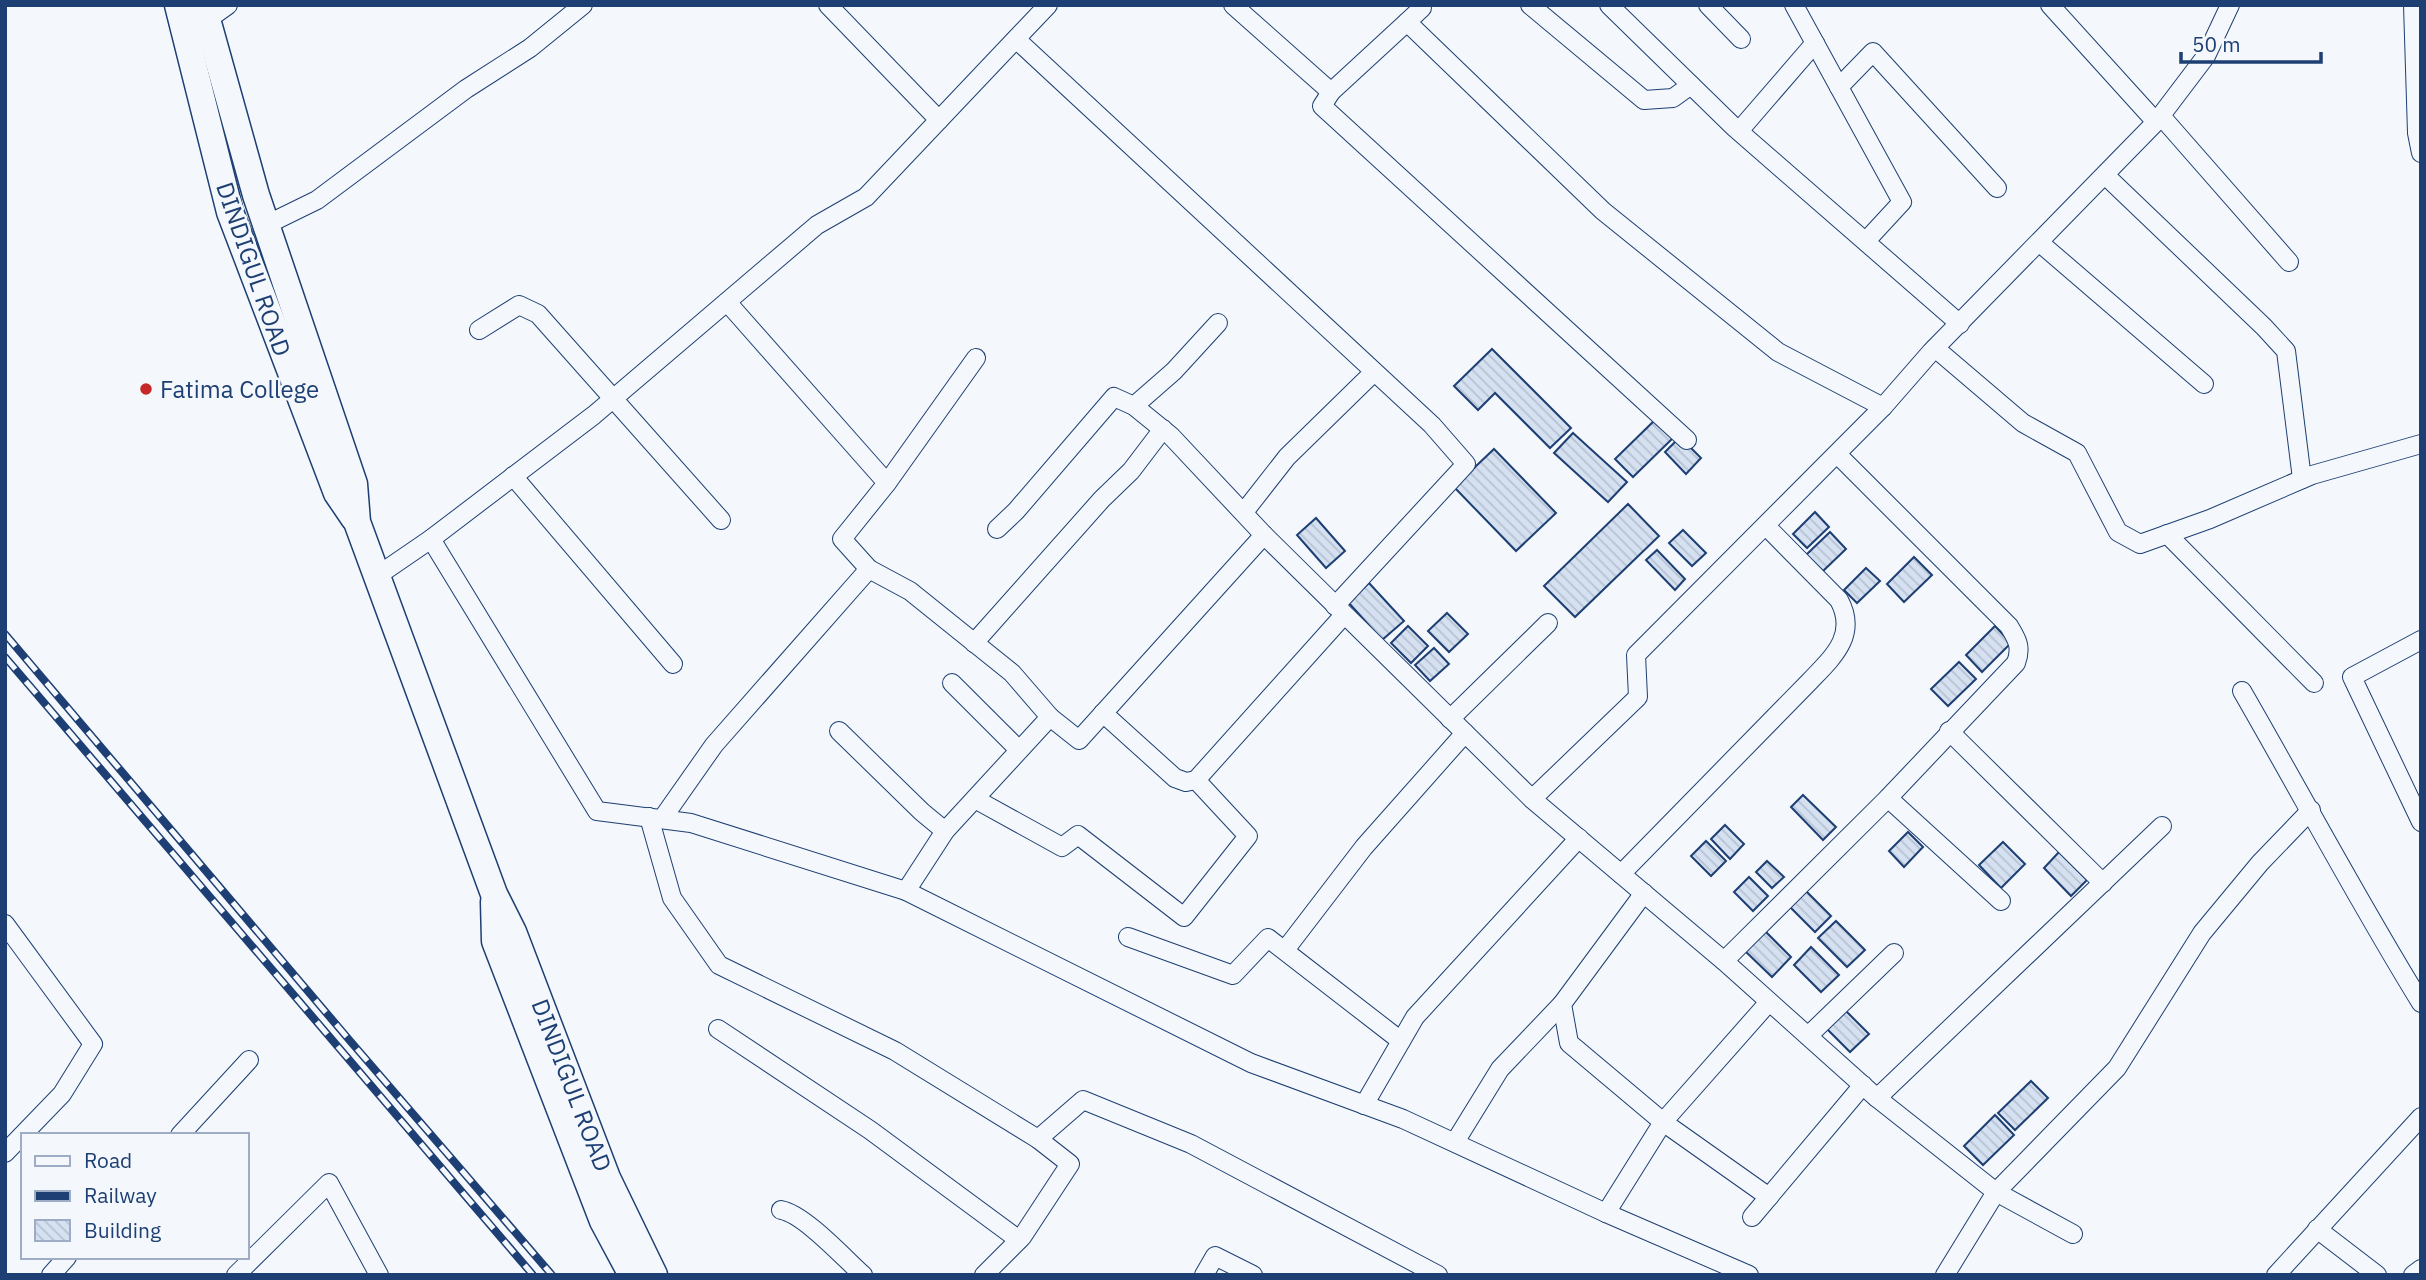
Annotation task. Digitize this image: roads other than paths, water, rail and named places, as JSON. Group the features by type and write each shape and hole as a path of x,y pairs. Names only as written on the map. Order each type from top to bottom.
{"main road":[{"name":"DINDIGUL ROAD","path":"178,5 230,212 337,493 357,522 494,894 513,932 607,1178 654,1275"},
{"name":"DINDIGUL ROAD","path":"213,10 256,195 354,484 357,522"},
{"name":"DINDIGUL ROAD","path":"494,894 495,942 603,1221 632,1275"}],"street":[{"path":"266,225 317,200 466,89 530,48 583,5"},
{"path":"828,5 939,120"},
{"path":"377,576 431,539 615,398 817,225 866,197 1048,5"},
{"path":"1233,5 1331,92"},
{"path":"1530,5 1644,100 1674,99 1691,85"},
{"path":"1609,5 1739,131 1960,324"},
{"path":"1708,5 1741,39"},
{"path":"1794,5 1902,202 1866,240"},
{"path":"2049,5 2289,262"},
{"path":"1532,799 1638,697 1636,655 1884,407 1935,348 2158,119 2206,56 2230,5"},
{"path":"2413,5 2417,133 2421,153"},
{"path":"1422,6 1331,92 1322,106 1688,440"},
{"path":"1407,22 1603,211 1767,344 1884,407"},
{"path":"1016,38 1432,425 1466,464 1196,780 1186,782 1175,778 1103,713"},
{"path":"1739,131 1815,43"},
{"path":"1839,87 1873,52 1997,188"},
{"path":"2105,175 2255,317 2286,351 2302,479"},
{"path":"2040,243 2204,384"},
{"path":"727,302 887,483"},
{"path":"479,330 519,305 530,309 546,321 721,520"},
{"path":"1134,406 1174,371 1218,323"},
{"path":"1935,348 2023,423 2077,453 2118,532 2140,544 2210,519 2302,479 2421,444"},
{"path":"976,359 887,483 842,539 869,569 910,591 1012,673 1050,717 1079,740 1264,535"},
{"path":"1244,513 1287,457 1374,372"},
{"path":"997,529 1016,511 1114,397 1134,406 1163,429 1264,535 1532,799 1724,961 1877,1098 1996,1192 2073,1234"},
{"path":"974,643 1102,499 1131,471 1163,429"},
{"path":"1724,961 1888,798 2016,663 2020,653 2019,642 2009,626 1837,454"},
{"path":"513,477 673,664"},
{"path":"1621,874 1810,681 1835,654 1844,638 1846,614 1839,600 1766,526"},
{"path":"2167,534 2314,683"},
{"path":"431,539 597,811 691,823 906,891 1251,1063 1455,1142 1606,1213 1749,1275"},
{"path":"655,818 714,745 869,569"},
{"path":"1450,719 1548,623"},
{"path":"2421,640 2352,677 2421,822"},
{"path":"952,683 1019,750"},
{"path":"2242,691 2311,810 2378,935 2421,1003"},
{"path":"906,891 946,831 1050,717"},
{"path":"1949,731 2103,883"},
{"path":"839,732 922,812 946,831"},
{"path":"1285,950 1364,846 1465,733"},
{"path":"975,799 1062,847 1078,835 1184,917 1248,836 1196,780"},
{"path":"1888,798 2001,901"},
{"path":"1945,1275 1996,1192 2117,1068 2202,933 2260,863 2311,810"},
{"path":"655,818 672,898 719,965 895,1051 1038,1139 1070,1164 1019,1240 984,1275"},
{"path":"1877,1098 2162,826"},
{"path":"1364,1105 1415,1017 1579,838"},
{"path":"1455,1142 1500,1069 1562,1004 1644,893"},
{"path":"5,924 93,1044 62,1094 24,1133"},
{"path":"1128,937 1233,975 1268,938 1401,1041"},
{"path":"1808,1036 1894,953"},
{"path":"1606,1213 1663,1122 1769,1002"},
{"path":"1562,1004 1569,1043 1663,1122 1769,1197"},
{"path":"718,1029 870,1130 1019,1240"},
{"path":"182,1133 249,1060"},
{"path":"1752,1217 1863,1086"},
{"path":"1038,1139 1083,1100 1191,1144 1438,1275"},
{"path":"2276,1275 2421,1117"},
{"path":"5,1153 21,1136"},
{"path":"236,1275 329,1183 379,1275"},
{"path":"781,1210 791,1212 803,1220 863,1275"},
{"path":"2317,1228 2377,1275"},
{"path":"1204,1275 1215,1256 1253,1275"},
{"path":"51,1275 65,1259"},
{"path":"2413,1275 2421,1269"}],"railway":[{"path":"5,634 552,1275"},
{"path":"5,657 533,1275"}],"place":[{"name":"Fatima College","path":"146,389"}]}
